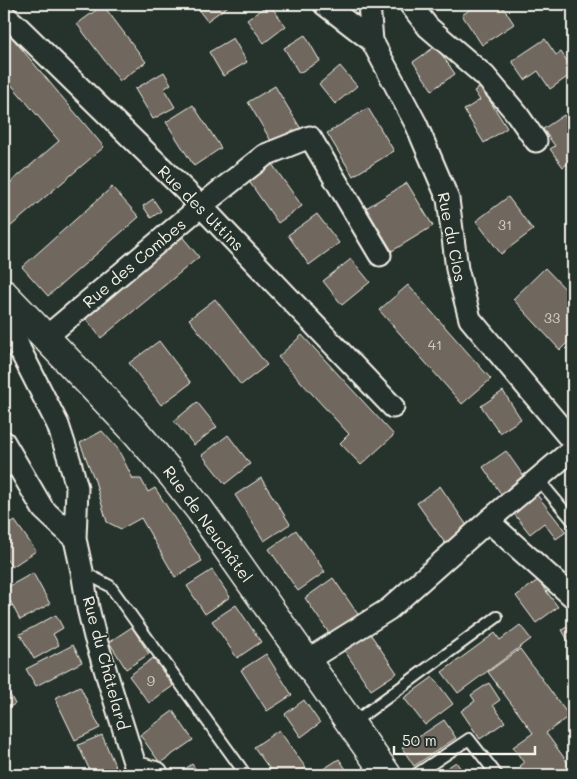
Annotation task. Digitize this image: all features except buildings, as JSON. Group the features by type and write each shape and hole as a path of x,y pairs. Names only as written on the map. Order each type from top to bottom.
{"main road":[{"name":"Rue de Neuchâtel","path":"4,294 135,431 174,477 205,517 387,775"}],"street":[{"name":"Rue du Clos","path":"324,4 372,41 416,124 448,199 457,269 470,319 573,442"},
{"path":"369,4 372,41"},
{"path":"410,4 428,27 485,76 517,114 536,141"},
{"name":"Rue des Uttins","path":"4,15 201,206 393,407"},
{"name":"Rue des Combes","path":"46,337 201,206 265,155 310,137 380,255"},
{"name":"Rue du Châtelard","path":"4,294 8,320 20,350 58,425 70,462 76,488 75,539 88,608 95,637 137,771"},
{"path":"4,442 10,469 43,509 75,539"},
{"path":"306,662 390,609 573,449"},
{"path":"488,522 573,597"},
{"path":"137,771 157,773 158,775"}],"lane":[{"path":"538,479 573,521"},
{"path":"82,571 110,586 246,775"},
{"path":"350,724 497,617"},
{"path":"415,775 469,740 497,775"}]}
